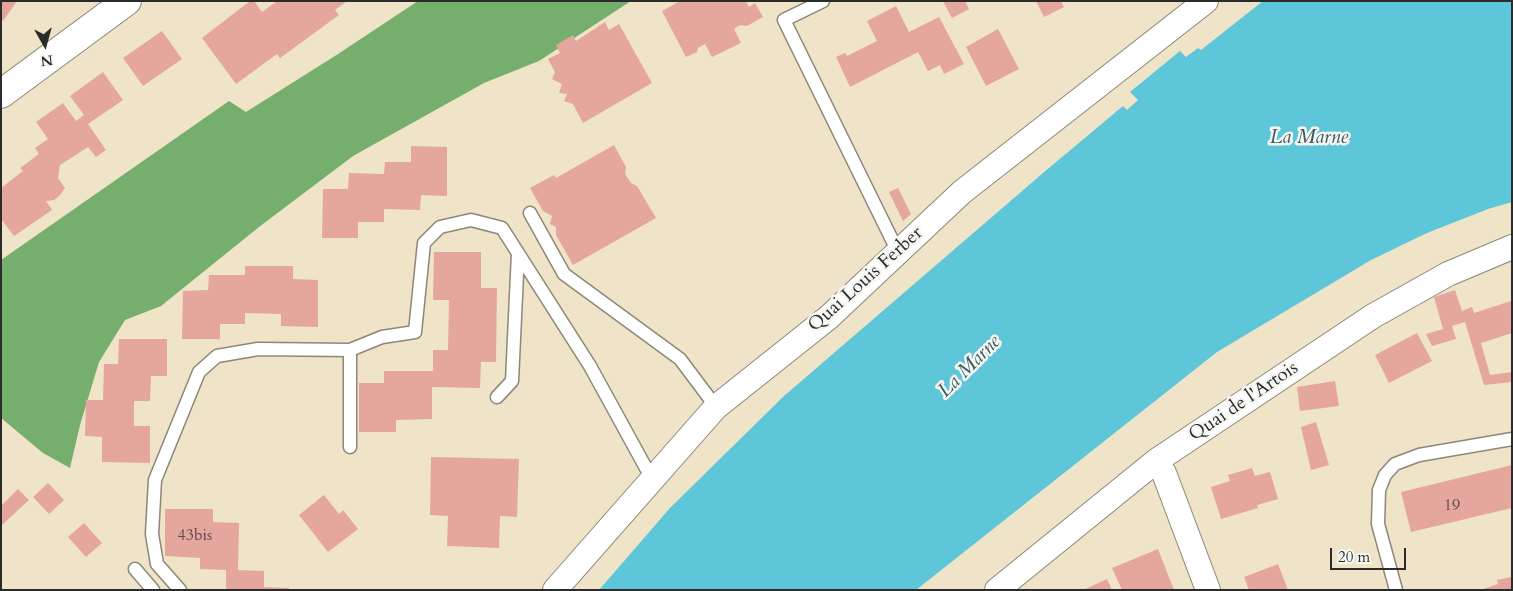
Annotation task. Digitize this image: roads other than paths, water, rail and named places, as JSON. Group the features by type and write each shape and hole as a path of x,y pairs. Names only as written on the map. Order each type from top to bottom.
{"main road":[{"path":"1,94 127,1"}],"street":[{"name":"Quai Louis Ferber","path":"555,590 716,407 829,317 962,192 1206,1"},
{"name":"Quai de l'Artois","path":"997,590 1156,461 1373,316 1448,274 1512,247"},
{"path":"1156,461 1164,473 1208,590"}],"lane":[{"path":"823,1 784,20 898,252"},
{"path":"530,213 564,274 680,359 716,407"},
{"path":"180,590 157,564 152,534 155,480 198,372 217,356 258,349 350,350 382,337 415,332 424,243 440,228 471,220 502,228 590,366 652,479"},
{"path":"497,397 512,381 518,253"},
{"path":"350,350 350,447"},
{"path":"1396,590 1378,524 1379,490 1385,475 1394,464 1419,455 1512,439"},
{"path":"134,570 153,590"}],"water":[{"name":"La Marne","path":"1263,1 1512,1 1512,202 1488,209 1427,233 1371,260 1217,352 916,590 599,590 670,508 784,396 1123,106 1127,110 1138,100 1130,92 1180,51 1186,57 1198,48 1201,50"}]}
